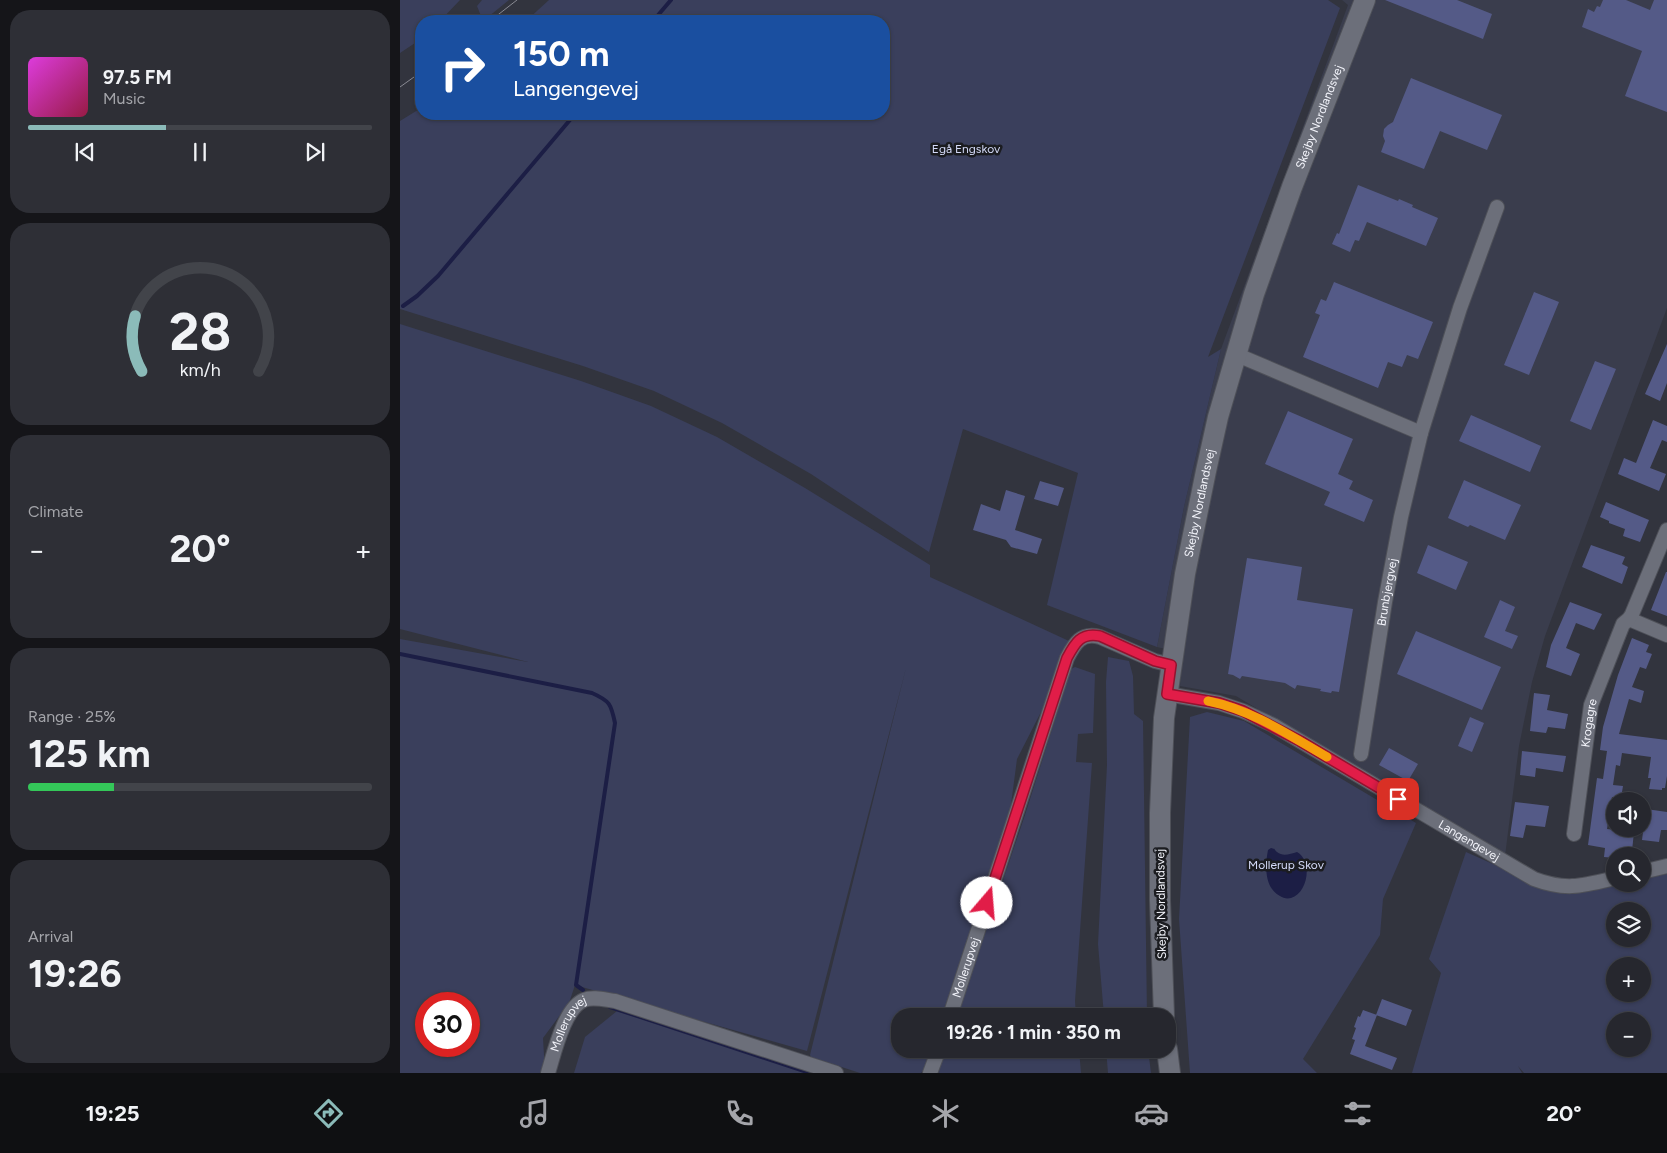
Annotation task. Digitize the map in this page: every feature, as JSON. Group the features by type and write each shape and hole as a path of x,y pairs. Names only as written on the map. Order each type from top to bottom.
{"street":[{"name":"Skejby Nordlandsvej","path":"1164,1008 1160,900 1162,748 1171,665 1206,471 1235,354 1254,294 1292,187 1362,6"},
{"name":"Brunbjergvej","path":"1361,754 1385,602 1421,433 1460,308 1497,208"},
{"path":"1235,354 1421,433"},
{"name":"Krogagre","path":"1574,834 1591,705 1624,624 1629,619 1667,530"},
{"path":"1629,619 1667,635"},
{"name":"Mollerupvej","path":"953,1008 1067,658 1075,644 1083,637 1100,636 1155,661 1171,665"},
{"name":"Langengevej","path":"1167,694 1219,703 1243,711 1534,878 1559,887 1582,886 1606,880"},
{"path":"1651,870 1667,866"},
{"name":"Mollerupvej","path":"548,1073 565,1020 583,1000 599,998 615,1001 836,1073"},
{"path":"930,1073 936,1058"},
{"path":"1168,1058 1170,1073"}],"shaded area":[{"path":"1342,0 1667,0 1667,308 1545,636 1532,682 1519,746 1505,856 1236,696 1180,686 1183,653 1157,647 1184,507 1221,349 1348,5"},
{"path":"1271,848 1287,855 1297,852 1305,862 1307,869 1305,884 1297,895 1291,898 1280,896 1271,888 1268,882 1266,862 1268,850"}],"green space":[{"path":"400,0 460,0 446,15 415,15 415,43 400,53"},
{"path":"482,0 509,0 490,15 481,15 477,6"},
{"name":"Egå Engskov","path":"549,0 1328,0 1340,8 1208,357 1221,349 1184,507 1157,647 1047,605 1078,473 963,429 929,552 811,474 722,423 654,391 583,366 400,309 400,121 415,112 415,120 890,120 890,15 533,15"},
{"path":"400,324 581,381 651,406 717,437 805,488 930,565 930,577 1069,641 1057,665 1042,710 1017,759 1010,812 945,1008 891,1008 891,1058 928,1058 921,1073 860,1073 811,1057 810,1055 906,668 807,1051 575,985 569,1003 543,1038 545,1073 400,1073 400,639 528,662 400,629"},
{"path":"1108,657 1129,661 1133,676 1134,714 1143,721 1147,1008 1103,1008 1098,944 1107,765 1106,682"},
{"path":"1075,667 1095,674 1093,733 1078,734 1076,762 1092,763 1075,1008 960,1008 1025,815 1071,669"},
{"name":"Mollerup Skov","path":"1207,712 1244,721 1416,823 1383,899 1380,935 1303,1059 1317,1073 1190,1073 1179,919 1190,717"},
{"path":"1466,852 1556,892 1591,891 1606,888 1606,892 1651,892 1651,877 1667,874 1667,1073 1524,1073 1518,1066 1522,1073 1412,1073 1441,973 1429,959"},
{"path":"617,1011 814,1073 574,1073 585,1037"},
{"path":"943,1058 1080,1058 1081,1073 938,1073"},
{"path":"1107,1058 1149,1058 1151,1073 1108,1073"}],"building":[{"path":"1385,0 1457,0 1492,14 1483,39"},
{"path":"1603,0 1626,0 1650,10 1654,0 1667,0 1667,112 1625,96 1642,51 1582,27 1588,9 1594,12 1597,6 1600,7"},
{"path":"1411,78 1502,115 1487,150 1440,131 1424,169 1381,152 1385,141 1383,136 1384,129 1393,122"},
{"path":"1358,185 1398,201 1399,199 1438,218 1426,246 1367,222 1359,241 1355,240 1350,252 1332,244 1337,233 1339,234"},
{"path":"1334,282 1433,322 1418,359 1407,355 1402,367 1388,362 1378,388 1303,357 1320,315 1315,313 1321,299 1326,301"},
{"path":"1534,292 1559,302 1529,375 1504,365"},
{"path":"1667,344 1667,383 1660,401 1645,394"},
{"path":"1595,361 1616,369 1591,430 1570,421"},
{"path":"1288,411 1353,439 1338,474 1353,481 1349,489 1373,500 1364,522 1324,505 1330,492 1265,464"},
{"path":"1471,415 1541,446 1530,472 1459,441"},
{"path":"1653,420 1667,426 1667,442 1662,440 1650,468 1666,474 1659,491 1618,474 1624,458 1636,463"},
{"path":"1464,480 1521,505 1505,540 1448,518"},
{"path":"1040,481 1064,488 1058,506 1034,499"},
{"path":"1006,490 1025,496 1015,530 1042,539 1037,554 1011,547 1006,540 973,530 981,504 1000,511"},
{"path":"1606,502 1649,520 1640,542 1623,536 1625,529 1609,523 1609,521 1600,517"},
{"path":"1428,545 1468,562 1456,590 1417,573"},
{"path":"1591,545 1625,557 1622,564 1628,567 1622,584 1582,567"},
{"path":"1247,558 1302,567 1297,600 1353,609 1339,692 1332,691 1331,693 1320,691 1321,689 1297,685 1295,689 1285,683 1242,676 1240,679 1228,674"},
{"path":"1667,572 1667,616 1651,610"},
{"path":"1500,600 1515,607 1505,631 1518,636 1512,649 1484,637"},
{"path":"1570,602 1602,614 1594,630 1576,623 1566,648 1580,654 1571,676 1546,667 1551,645"},
{"path":"1416,631 1501,667 1482,710 1397,674"},
{"path":"1632,638 1649,645 1646,652 1652,654 1646,669 1640,667 1632,687 1644,691 1641,703 1629,699 1619,734 1667,740 1667,776 1665,788 1662,788 1662,790 1649,789 1651,778 1648,778 1651,757 1622,753 1620,766 1616,765 1613,785 1623,786 1622,792 1606,792 1606,837 1633,837 1632,847 1606,847 1606,857 1604,857 1605,848 1588,845 1597,778 1603,779 1607,751 1600,750 1603,727 1618,675"},
{"path":"1534,693 1550,695 1547,710 1568,714 1565,729 1548,727 1546,733 1530,731"},
{"path":"1470,717 1484,723 1472,752 1458,746"},
{"path":"1389,748 1418,764 1408,781 1379,765"},
{"path":"1522,751 1566,756 1563,772 1536,768 1535,777 1520,775"},
{"path":"1515,802 1549,806 1545,827 1526,825 1523,838 1510,836"},
{"path":"1651,810 1667,812 1667,830 1661,830 1659,842 1642,840 1642,837 1651,837"},
{"path":"1382,999 1412,1010 1406,1026 1376,1015"},
{"path":"1363,1010 1377,1015 1365,1046 1397,1058 1392,1070 1350,1054 1355,1040 1352,1039 1356,1028 1354,1027 1358,1016 1360,1017"}],"waterway":[{"path":"658,15 671,0"},
{"path":"403,306 417,296 438,276 570,120"},
{"path":"400,654 592,693 603,698 611,707 615,723 576,985 583,990"},
{"path":"610,1007 810,1073"}],"tram line":[{"path":"498,15 517,0"},
{"path":"400,87 415,76"}],"slow traffic":[{"path":"1208,701 1243,711 1327,757"}],"route":[{"path":"987,903 1067,658 1075,644 1083,637 1100,636 1155,661 1171,665 1167,694 1219,703 1243,711 1300,741 1398,799"}]}
